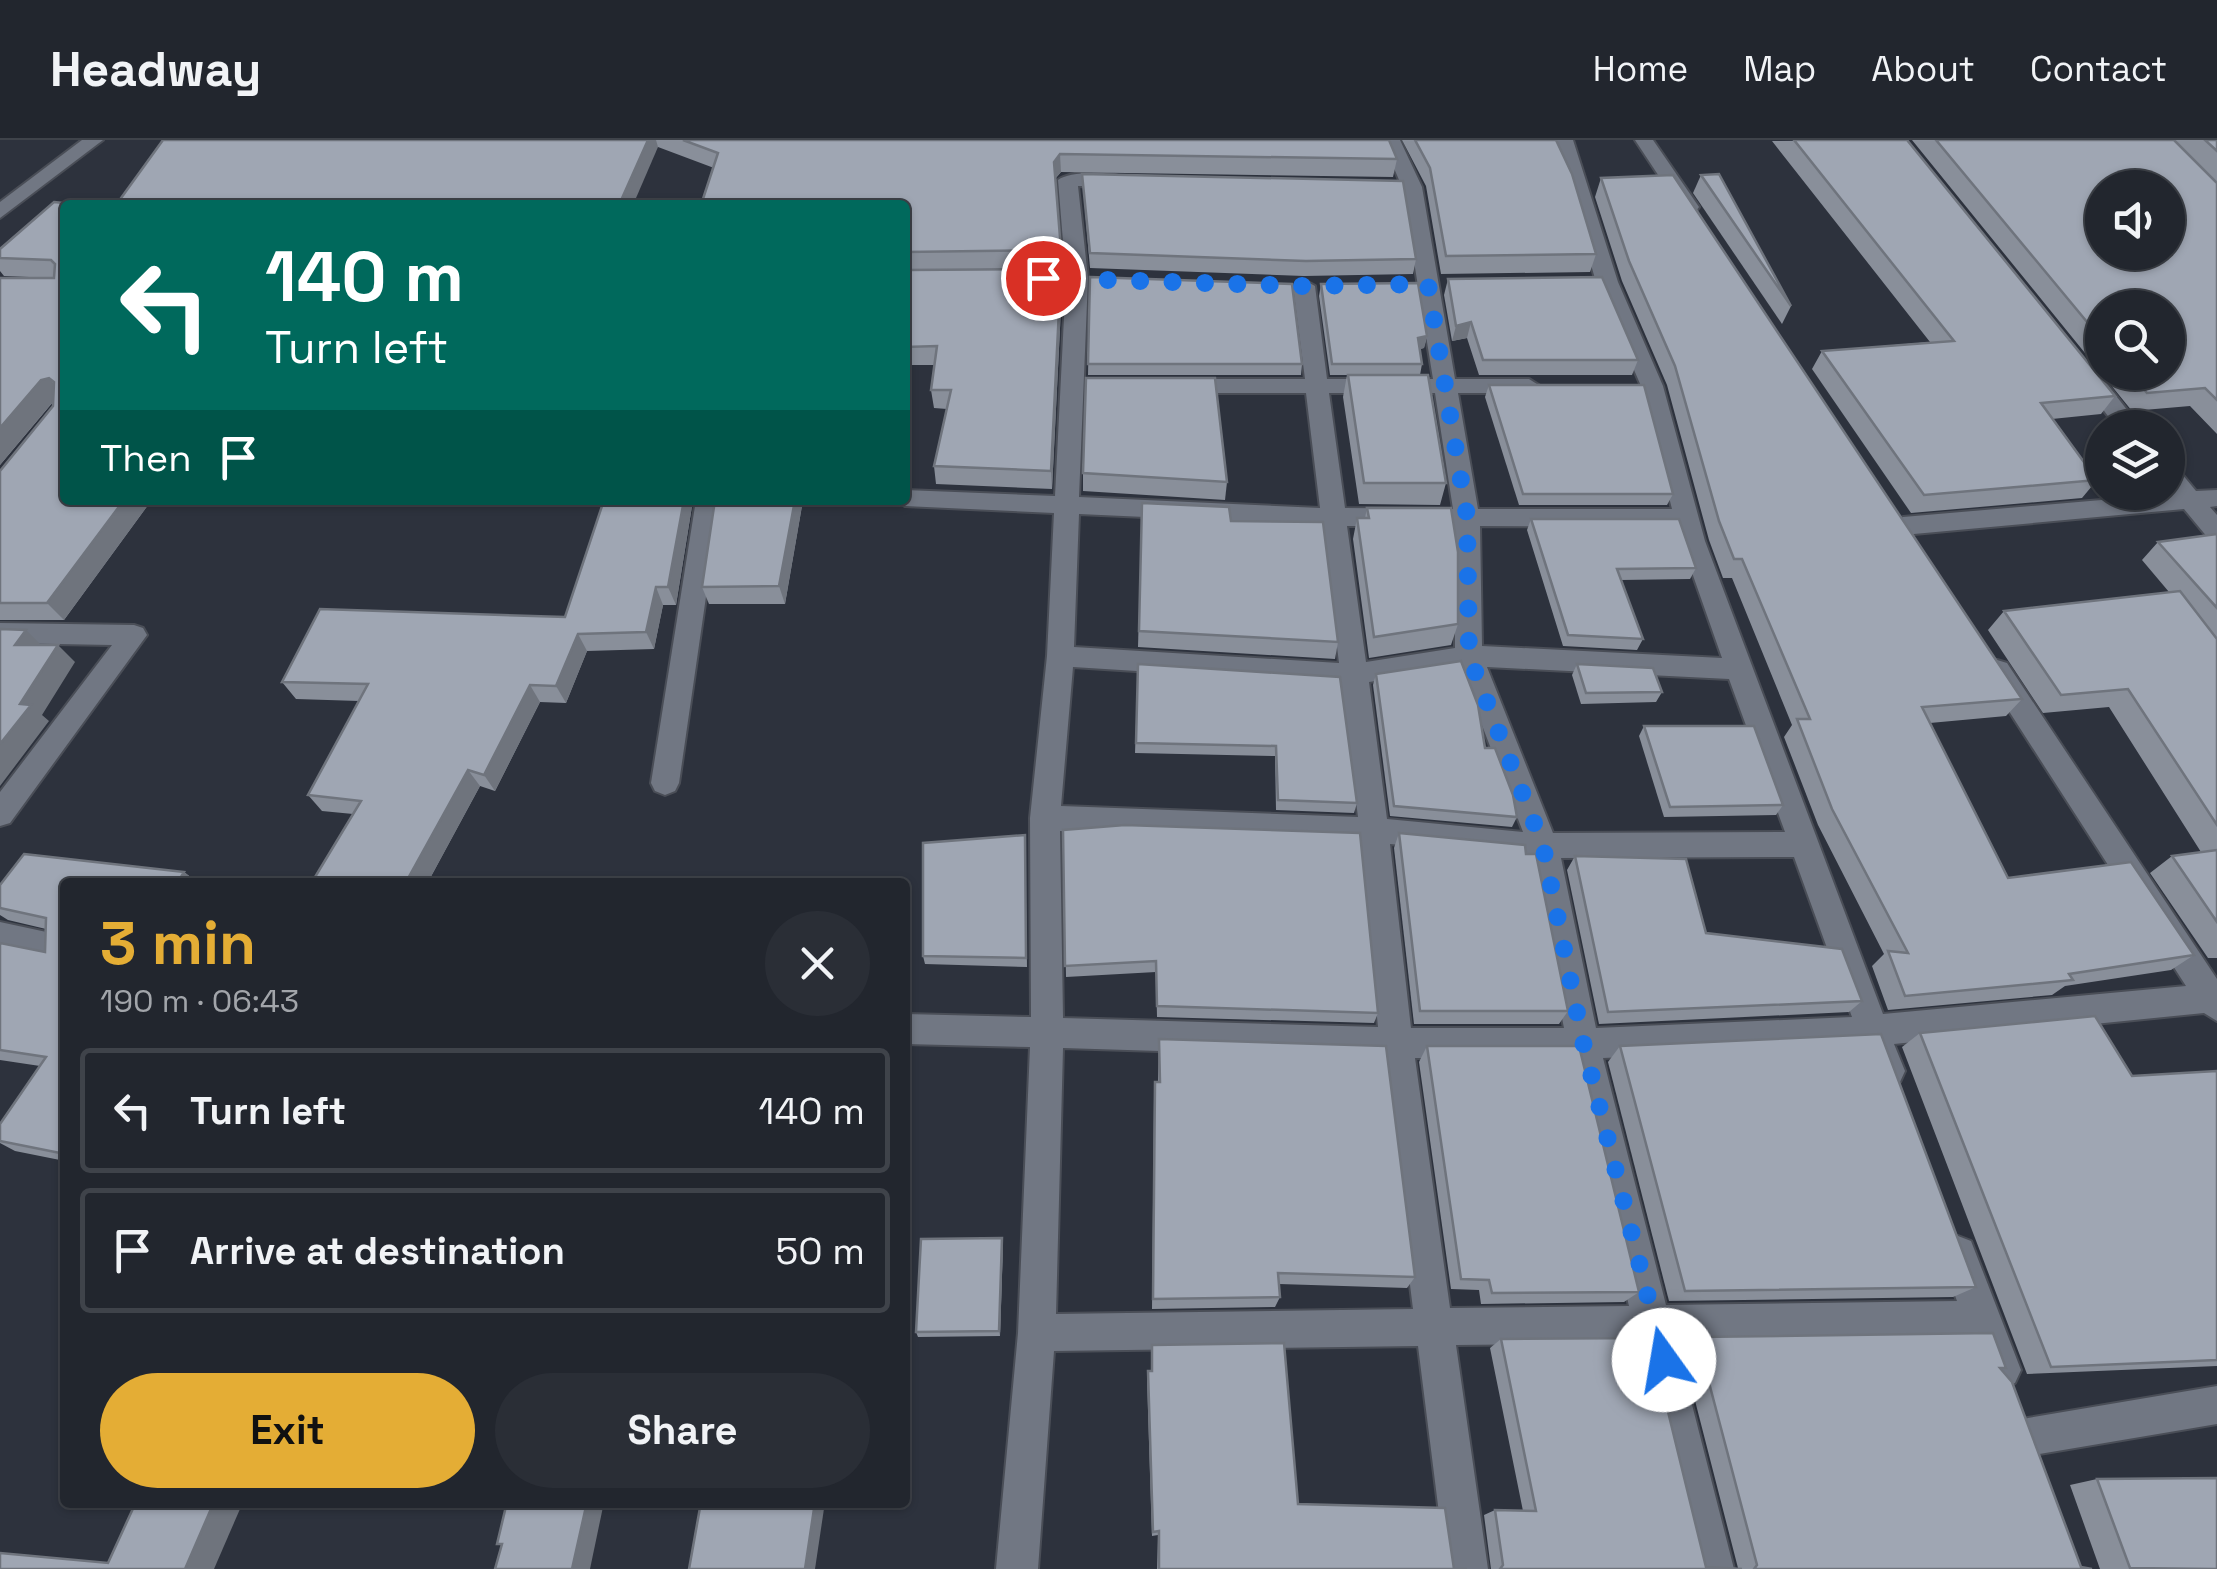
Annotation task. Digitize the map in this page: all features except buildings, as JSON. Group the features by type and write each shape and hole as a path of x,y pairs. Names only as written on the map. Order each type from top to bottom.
{"street":[{"path":"0,212 94,140"},
{"path":"1391,140 1412,186 1467,516 1469,656 1543,846 1583,1042 1713,1569"},
{"path":"1564,140 1598,282 1642,386 1740,669 1900,1103"},
{"path":"1644,140 1709,236"},
{"path":"1016,1569 1037,1333 1047,1031 1045,818 1081,386 1068,180 1145,181"},
{"path":"1374,186 1412,186"},
{"path":"1304,286 1374,830 1396,1042 1467,1569"},
{"path":"2069,352 2116,410"},
{"path":"1147,386 1558,386"},
{"path":"2185,495 2217,532"},
{"path":"910,498 1333,517 1686,518"},
{"path":"1924,559 1897,518 2217,498"},
{"path":"666,782 707,505"},
{"path":"0,633 134,635 0,814"},
{"path":"1060,656 1353,674 1469,656 1740,669"},
{"path":"910,1029 1396,1042 1583,1042 1873,1031 2215,1000 1988,656"},
{"path":"1045,818 1374,830 1543,846 1805,844"},
{"path":"0,936 60,949"},
{"path":"1948,1229 2034,1453 2217,1405"},
{"path":"1037,1333 1983,1319"}],"route":[{"path":"1043,278 1304,286 1428,284 1467,516 1469,656 1543,846 1583,1042 1664,1360"}]}
